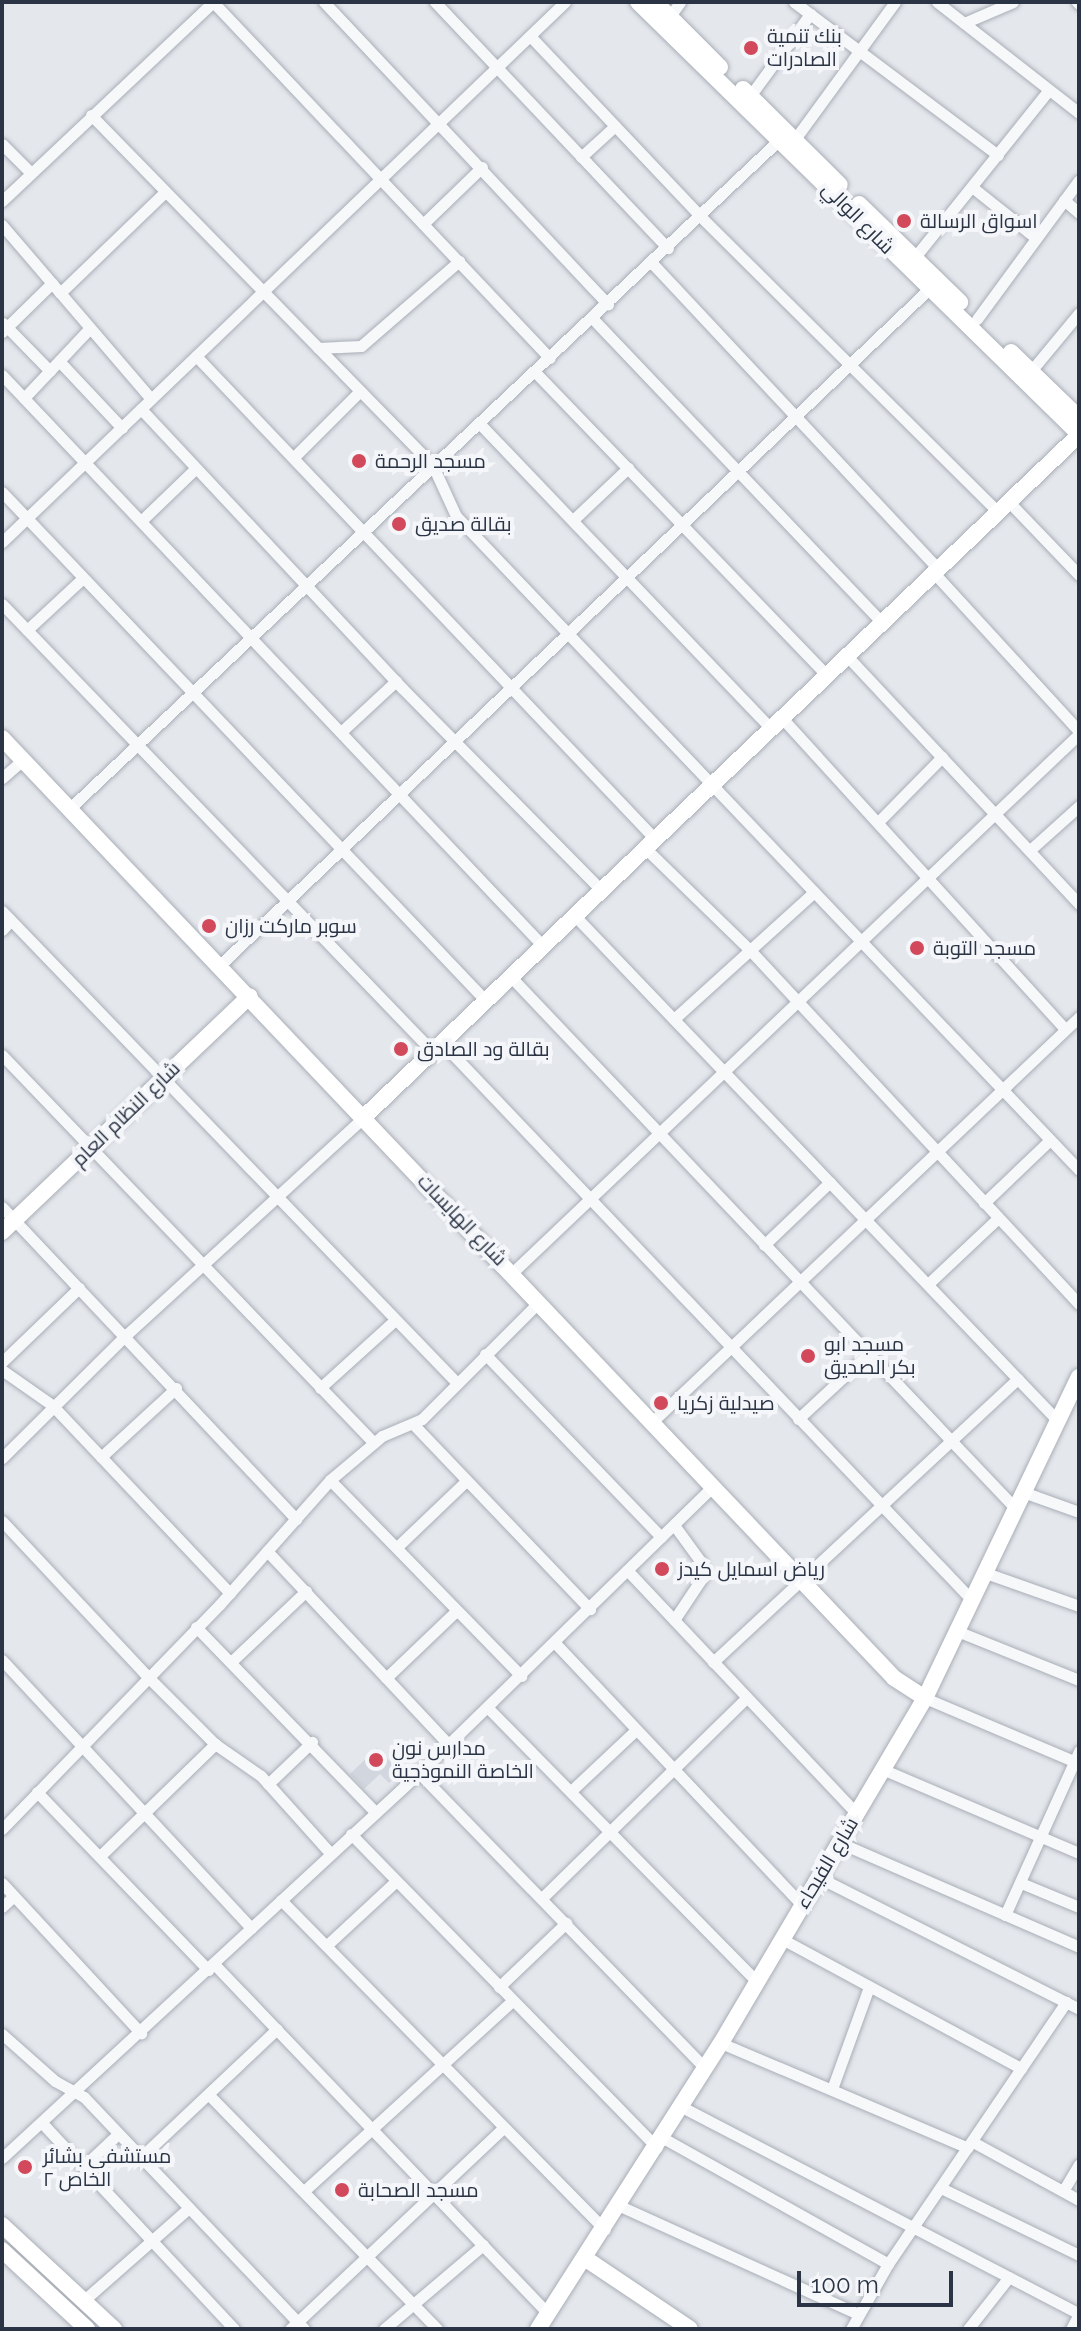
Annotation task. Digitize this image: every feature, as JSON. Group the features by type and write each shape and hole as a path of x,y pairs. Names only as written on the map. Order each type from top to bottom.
{"street":[{"path":"2,201 213,2 550,358"},
{"path":"324,2 608,304"},
{"path":"2,542 499,69 565,2"},
{"name":"شارع الوالي","path":"638,2 915,257 1079,418"},
{"name":"شارع الوالي","path":"655,2 750,96 930,288 1079,434"},
{"path":"670,16 680,2"},
{"path":"794,2 998,155"},
{"path":"69,809 787,137 860,50 895,2"},
{"path":"937,2 1079,113"},
{"path":"964,23 1013,2"},
{"path":"440,4 668,248"},
{"path":"750,96 810,14"},
{"path":"531,37 701,217 850,365 1079,575"},
{"path":"915,257 1048,91"},
{"path":"91,115 433,466 456,516 1079,1170"},
{"path":"581,157 615,126"},
{"path":"2,144 31,173"},
{"path":"423,224 482,167"},
{"path":"977,319 1079,180"},
{"path":"972,187 1036,238"},
{"path":"60,293 165,192"},
{"path":"1064,200 1079,213"},
{"path":"2,225 151,399"},
{"path":"318,348 361,346 459,261"},
{"path":"512,1273 1079,733 936,571 652,263"},
{"path":"50,371 4,327 52,283"},
{"path":"220,965 930,288"},
{"path":"1031,371 1079,313"},
{"path":"593,319 739,469 882,623"},
{"path":"24,398 90,328"},
{"path":"196,356 513,685 650,844 1079,1304"},
{"path":"59,361 122,428"},
{"path":"535,372 827,675"},
{"path":"2,375 543,946"},
{"path":"294,457 360,391"},
{"path":"141,409 396,681 601,890"},
{"path":"479,423 626,576 879,821 926,880 1065,1029"},
{"path":"2,1458 52,1405 364,1117 1079,434"},
{"path":"141,521 196,468"},
{"path":"573,520 628,468"},
{"path":"2,492 486,1001"},
{"path":"27,630 83,578"},
{"path":"2,604 288,901 590,1199 971,1599"},
{"path":"847,656 1079,904"},
{"path":"341,732 396,681"},
{"name":"شارع الهايسات","path":"2,738 250,996 900,1685 925,1698"},
{"path":"879,821 942,757"},
{"path":"2,778 23,760"},
{"path":"1030,850 1079,806"},
{"path":"674,1019 814,892"},
{"path":"2,911 457,1383"},
{"path":"575,916 1057,1420"},
{"path":"2,930 11,920"},
{"path":"511,977 1015,1508"},
{"name":"شارع النظام العام","path":"2,1232 250,996"},
{"path":"652,1422 1079,1017"},
{"path":"2,1055 373,1442"},
{"path":"984,1203 1050,1140"},
{"path":"764,1245 830,1182"},
{"path":"2,1207 176,1388 296,1519"},
{"path":"928,1284 998,1218"},
{"path":"2,1362 79,1288"},
{"path":"3,1824 230,1593 330,1480 373,1442 414,1425 539,1302"},
{"path":"320,1388 394,1321"},
{"path":"485,1354 661,1537"},
{"path":"798,1419 867,1355"},
{"path":"2,1370 52,1405 230,1593"},
{"name":"شارع الفيحاء","path":"538,2329 660,2143 925,1698 1079,1377"},
{"path":"713,1662 1018,1379"},
{"path":"101,1457 176,1388"},
{"path":"414,1425 590,1609"},
{"path":"330,1480 521,1676"},
{"path":"397,1547 466,1481"},
{"path":"2,2158 212,1968 330,1853 556,1644 713,1486"},
{"path":"1023,1492 1079,1512"},
{"path":"2,1521 147,1676 215,1744 268,1784 330,1853"},
{"path":"674,1525 701,1562 704,1575 674,1620"},
{"path":"267,1551 449,1745"},
{"path":"627,1570 856,1813"},
{"path":"983,1572 1079,1606"},
{"path":"232,1661 306,1591"},
{"path":"386,1678 456,1611"},
{"path":"196,1627 312,1742 375,1812"},
{"path":"957,1631 1079,1680"},
{"path":"556,1644 802,1905"},
{"path":"2,1660 79,1747 251,1928"},
{"path":"542,1898 746,1698"},
{"path":"925,1698 1078,1758 1005,1915"},
{"path":"488,1708 757,1982"},
{"path":"571,1791 636,1730"},
{"path":"268,1784 312,1742"},
{"path":"100,1856 215,1744"},
{"path":"882,1769 1079,1853"},
{"path":"419,1773 705,2068"},
{"path":"37,1792 277,2029 369,2131 549,2314"},
{"path":"351,1834 512,2001 660,2143 888,2264"},
{"path":"838,1842 1079,1947"},
{"path":"818,1877 1079,2009"},
{"path":"327,1945 396,1881"},
{"path":"2,1883 141,2033"},
{"path":"1021,1883 1079,1907"},
{"path":"2,1907 14,1896"},
{"path":"281,1900 605,2230"},
{"path":"499,1987 566,1923"},
{"path":"782,1939 1021,2068"},
{"path":"832,2089 869,1987"},
{"path":"304,2191 512,2001"},
{"path":"851,2329 888,2264 1066,2002"},
{"path":"140,2158 277,2029"},
{"path":"2,2034 55,2081 78,2092 297,2327 365,2255 504,2127"},
{"path":"721,2043 971,2145 1079,2200"},
{"path":"209,2095 437,2329"},
{"path":"682,2107 916,2224 1079,2314 1071,2329"},
{"path":"43,2124 234,2329"},
{"path":"84,2166 118,2134"},
{"path":"1063,2191 1079,2164"},
{"path":"941,2188 1079,2255"},
{"path":"620,2206 858,2314"},
{"path":"83,2301 189,2208"},
{"path":"2,2225 114,2329"},
{"path":"384,2329 483,2245"},
{"path":"2,2250 87,2329"},
{"path":"586,2259 690,2329"},
{"path":"968,2329 1009,2277"}],"shaded area":[{"name":"مدارس نون الخاصة النموذجية","path":"377,1748 401,1773 389,1783 380,1774 364,1789 350,1774"}],"place":[{"name":"بنك تنمية الصادرات","path":"751,48"},
{"name":"اسواق الرسالة","path":"904,221"},
{"name":"مسجد الرحمة","path":"359,461"},
{"name":"بقالة صديق","path":"399,524"},
{"name":"سوبر ماركت رزان","path":"209,926"},
{"name":"مسجد التوبة","path":"917,948"},
{"name":"بقالة ود الصادق","path":"401,1049"},
{"name":"مسجد ابو بكر الصديق","path":"808,1356"},
{"name":"صيدلية زكريا","path":"661,1403"},
{"name":"رياض اسمايل كيدز","path":"662,1569"},
{"name":"مدارس نون الخاصة النموذجية","path":"376,1760"},
{"name":"مستشفى بشائر الخاص ٢","path":"25,2167"},
{"name":"مسجد الصحابة","path":"342,2190"}]}
